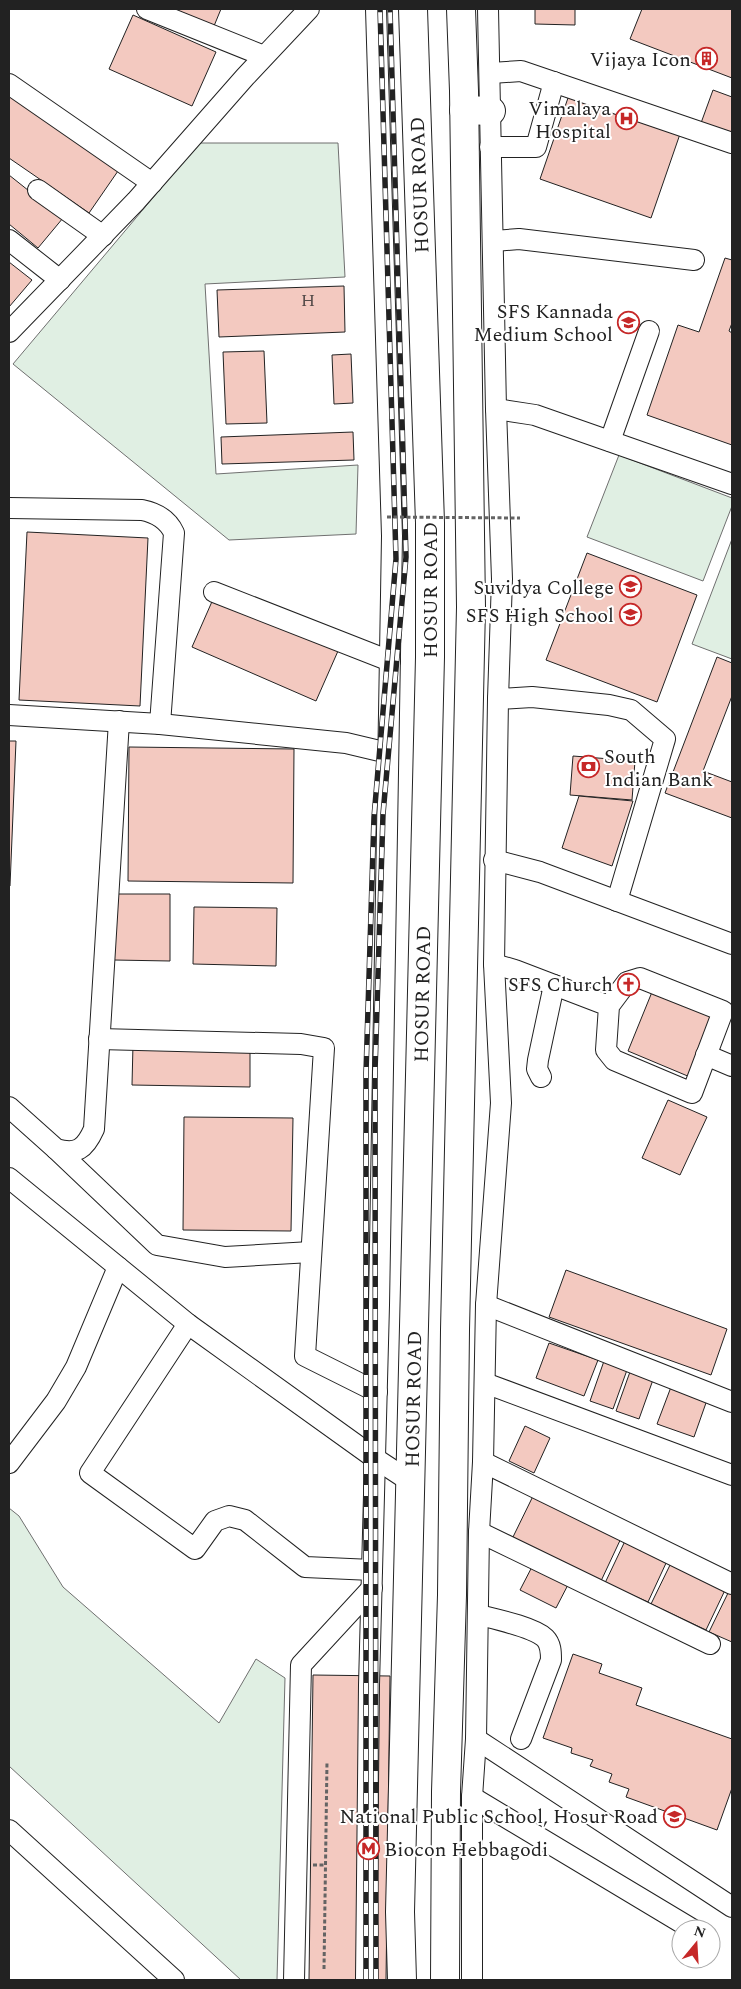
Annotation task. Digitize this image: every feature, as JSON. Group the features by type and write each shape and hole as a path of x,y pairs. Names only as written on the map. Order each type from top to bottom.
{"highway":[{"name":"HOSUR ROAD","path":"402,1980 400,1912 430,658 430,532 413,9"},
{"name":"HOSUR ROAD","path":"445,1980 446,1792 452,1595 455,1330 471,607 477,110 460,9"}],"street":[{"path":"147,9 264,56"},
{"path":"9,332 103,236 264,56 309,9"},
{"path":"366,1980 392,536 376,9"},
{"path":"472,1980 472,1797 476,1739 479,1532 484,1462 486,1305 501,1103 494,964 494,860 502,579 496,409 494,241 490,147 477,110 490,73 488,9"},
{"path":"490,73 521,70 732,143"},
{"path":"490,147 536,146 554,82"},
{"path":"9,84 152,183"},
{"path":"38,190 103,236"},
{"path":"494,241 519,239 694,260"},
{"path":"9,240 60,280"},
{"path":"610,441 649,331"},
{"path":"496,409 534,415 732,484"},
{"path":"9,508 142,510 153,512 170,525 174,533 160,724"},
{"path":"214,592 390,661"},
{"path":"498,699 532,697 610,705 631,710 665,739 617,901"},
{"path":"9,715 160,724 346,744 388,753"},
{"path":"56,1149 72,1152 80,1149 87,1144 94,1129 119,721"},
{"path":"494,860 540,872 732,944"},
{"path":"494,964 609,1006"},
{"path":"640,978 723,1011 692,1093 614,1060 606,1050 609,1006 627,982 640,978"},
{"path":"541,1077 537,1069 540,1044 554,985"},
{"path":"100,1039 300,1044 324,1048 305,1356 376,1392"},
{"path":"706,1055 732,1066"},
{"path":"9,1107 157,1245 226,1257 311,1252"},
{"path":"9,1178 188,1324 411,1482"},
{"path":"9,1463 56,1401 73,1373 118,1267"},
{"path":"486,1305 732,1402"},
{"path":"188,1324 90,1472 195,1549 215,1521 229,1516 245,1520 305,1567 372,1579"},
{"path":"485,1383 732,1475"},
{"path":"484,1462 732,1584"},
{"path":"479,1532 710,1644"},
{"path":"294,1980 301,1665 372,1579"},
{"path":"479,1615 514,1624 544,1637 551,1650 551,1660 521,1739"},
{"path":"476,1739 732,1906"},
{"path":"472,1797 675,1919"},
{"path":"9,1830 174,1980"}],"path":[{"path":"387,517 520,518"},
{"path":"324,1969 327,1761"}],"green space":[{"path":"199,143 338,143 345,277 205,284 216,474 358,465 356,534 229,540 13,364"},
{"path":"619,455 732,498 732,506 703,581 587,537"},
{"path":"732,539 732,659 692,644"},
{"path":"9,1508 19,1516 63,1587 219,1723 256,1659 285,1678 277,1980 241,1980 9,1766"}],"building":[{"path":"174,9 221,9 214,26"},
{"path":"535,9 575,9 575,25 535,24"},
{"name":"Vijaya Icon","path":"642,9 732,9 732,78 630,39"},
{"path":"133,15 216,52 192,106 109,69"},
{"path":"713,90 732,97 732,134 701,123"},
{"path":"9,95 118,171 89,213 9,158"},
{"path":"569,95 680,134 651,218 540,179"},
{"path":"9,175 63,218 38,248 9,224"},
{"path":"725,258 732,260 732,323 729,331 732,333 732,445 647,415 678,325 699,332"},
{"path":"9,262 32,280 9,307"},
{"path":"344,286 345,332 219,337 217,290"},
{"path":"264,351 267,423 226,424 223,352"},
{"path":"351,354 353,403 334,404 332,355"},
{"path":"353,432 354,460 222,464 221,437"},
{"path":"27,532 148,538 140,706 19,700"},
{"path":"587,553 697,595 657,702 546,660"},
{"path":"214,597 338,651 316,701 192,647"},
{"path":"717,657 732,663 732,696 703,771 732,782 732,818 665,793"},
{"path":"9,741 16,741 10,886 9,886"},
{"path":"129,747 294,749 293,883 128,881"},
{"path":"573,756 635,761 632,800 570,795"},
{"path":"579,796 633,801 612,866 562,848"},
{"path":"114,894 170,894 170,961 114,960"},
{"path":"194,907 277,908 276,966 193,964"},
{"path":"652,992 715,1017 690,1077 628,1051"},
{"path":"133,1044 250,1046 250,1087 132,1085"},
{"path":"668,1100 707,1117 680,1175 642,1158"},
{"path":"184,1117 293,1118 291,1231 183,1230"},
{"path":"566,1270 727,1329 711,1375 549,1317"},
{"path":"549,1343 598,1360 584,1396 536,1378"},
{"path":"604,1361 627,1370 613,1409 590,1401"},
{"path":"631,1369 654,1377 639,1419 616,1411"},
{"path":"671,1387 707,1400 694,1437 657,1424"},
{"path":"525,1426 550,1438 534,1473 509,1461"},
{"path":"535,1492 623,1534 601,1581 512,1539"},
{"path":"625,1541 667,1561 648,1602 605,1583"},
{"path":"535,1561 571,1579 556,1608 520,1590"},
{"path":"671,1563 726,1588 706,1630 651,1604"},
{"path":"729,1591 732,1592 732,1642 709,1632"},
{"path":"573,1654 602,1664 599,1673 642,1688 636,1705 732,1739 732,1788 717,1830 626,1797 629,1789 609,1782 612,1774 590,1766 593,1760 571,1753 572,1748 543,1738"},
{"path":"313,1675 390,1676 386,1980 309,1980"}],"railway":[{"path":"366,1980 366,1073 374,817 396,559 380,9"},
{"path":"376,1980 375,1072 383,814 406,557 390,9"}],"place":[{"name":"Vijaya Icon","path":"707,59"},
{"name":"Vimalaya Hospital","path":"627,119"},
{"name":"SFS Kannada Medium School","path":"629,322"},
{"name":"Suvidya College","path":"630,587"},
{"name":"SFS High School","path":"630,615"},
{"name":"South Indian Bank","path":"588,767"},
{"name":"SFS Church","path":"629,984"},
{"name":"National Public School, Hosur Road","path":"674,1816"},
{"name":"Biocon Hebbagodi","path":"368,1849"}]}
